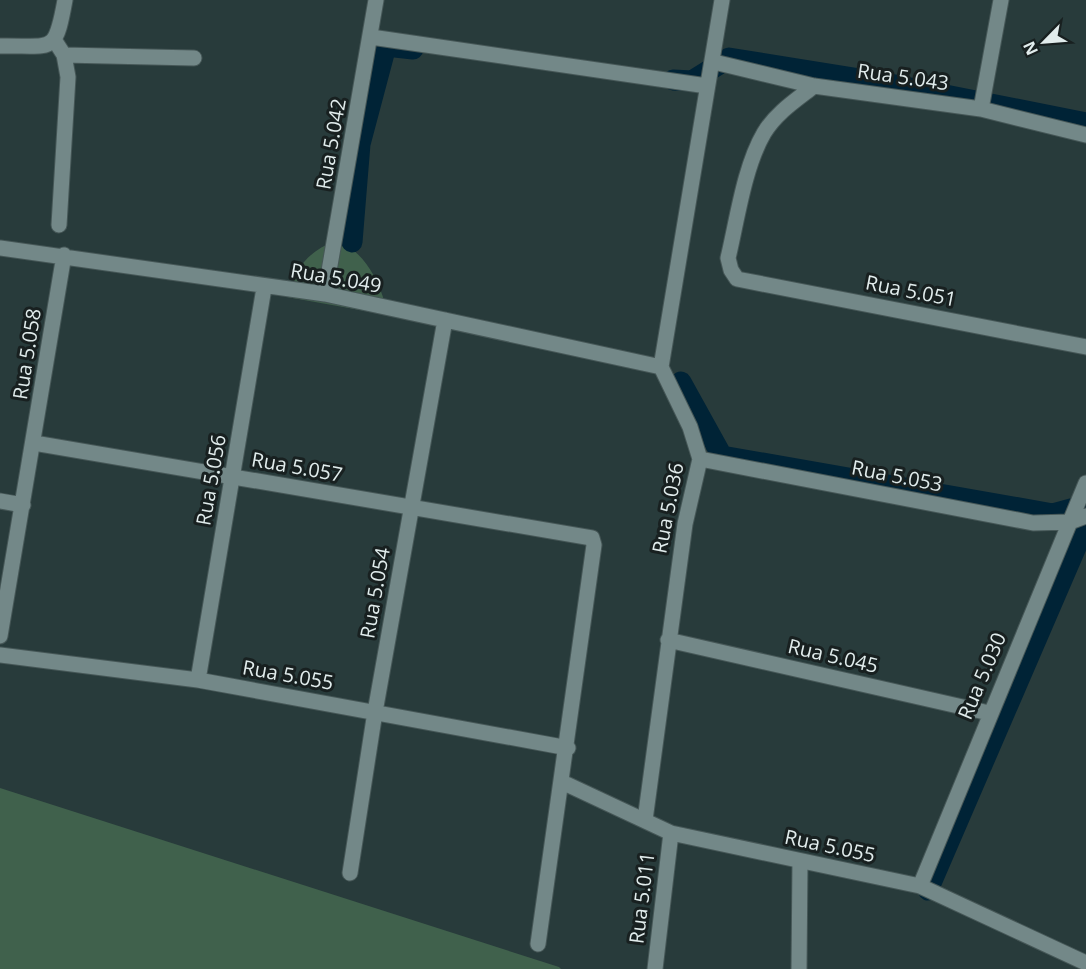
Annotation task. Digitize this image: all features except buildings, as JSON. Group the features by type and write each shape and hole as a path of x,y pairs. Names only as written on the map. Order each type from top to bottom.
{"street":[{"path":"0,46 47,45 55,41 59,35 65,0"},
{"name":"Rua 5.042","path":"326,294 376,0"},
{"path":"661,367 707,86 714,62 722,0"},
{"path":"981,109 1001,0"},
{"path":"371,37 707,86"},
{"path":"55,41 64,56 68,77 59,225"},
{"path":"64,56 194,58"},
{"name":"Rua 5.043","path":"714,62 814,86 981,109 1086,135"},
{"name":"Rua 5.051","path":"814,86 784,109 764,134 743,195 728,258 731,270 737,279 1086,347"},
{"name":"Rua 5.049","path":"0,248 64,255 264,288 326,294 661,367"},
{"name":"Rua 5.058","path":"0,636 64,255"},
{"name":"Rua 5.056","path":"198,680 264,288"},
{"name":"Rua 5.054","path":"350,873 375,712 445,320"},
{"name":"Rua 5.036","path":"645,820 684,524 700,459 690,427 661,367"},
{"name":"Rua 5.057","path":"34,443 327,495 411,506 592,538 594,545 568,748"},
{"name":"Rua 5.053","path":"700,459 1033,523 1070,522 1086,516"},
{"name":"Rua 5.030","path":"920,886 989,713 1086,483"},
{"path":"0,501 23,505"},
{"name":"Rua 5.045","path":"668,640 989,713"},
{"name":"Rua 5.055","path":"0,655 198,680 568,748"},
{"path":"538,944 568,748"},
{"name":"Rua 5.055","path":"562,782 671,833 920,886 1086,963"},
{"name":"Rua 5.011","path":"655,969 671,833"},
{"path":"799,969 800,862"}],"green space":[{"path":"335,241 360,256 372,272 384,300 377,313 287,297 298,270 310,256"},
{"path":"0,788 559,967 561,969 0,969"}],"waterway":[{"path":"352,242 360,144 386,46 413,49"},
{"path":"673,80 692,81 729,58 885,83 1086,123"},
{"path":"681,382 722,456 1053,514 1086,505"},
{"path":"928,890 1086,524"}]}
